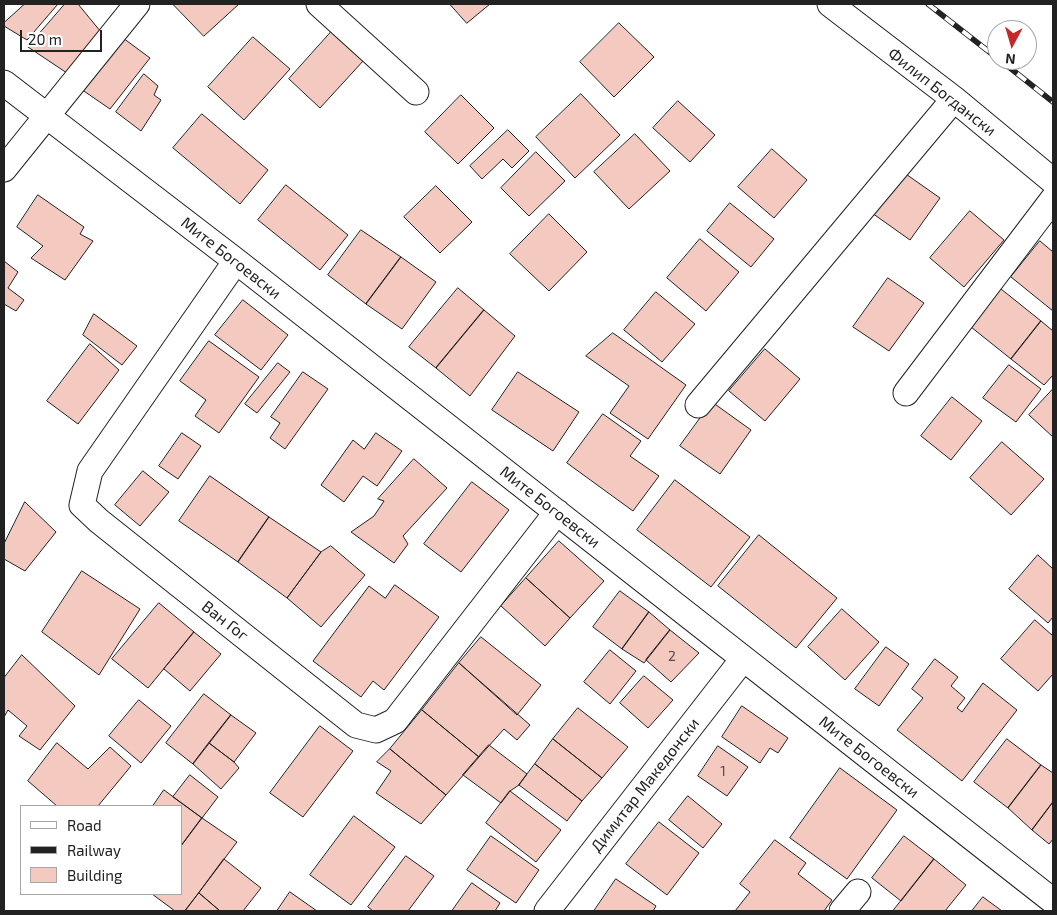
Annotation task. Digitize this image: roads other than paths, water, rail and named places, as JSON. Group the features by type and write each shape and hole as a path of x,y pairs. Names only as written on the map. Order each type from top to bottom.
{"street":[{"path":"4,169 136,4"},
{"path":"319,4 416,92"},
{"name":"Филип Богдански","path":"830,4 954,100 1053,181"},
{"name":"Мите Богоевски","path":"4,83 236,261 1053,901"},
{"path":"698,405 954,100"},
{"path":"906,393 1053,199"},
{"name":"Ван Гог","path":"236,261 90,471 82,505 99,521 356,725 376,730 395,721 557,512"},
{"name":"Димитар Македонски","path":"547,911 743,659"},
{"path":"842,911 858,892"}],"railway":[{"path":"928,4 987,50"},
{"path":"1013,70 1053,102"}]}
